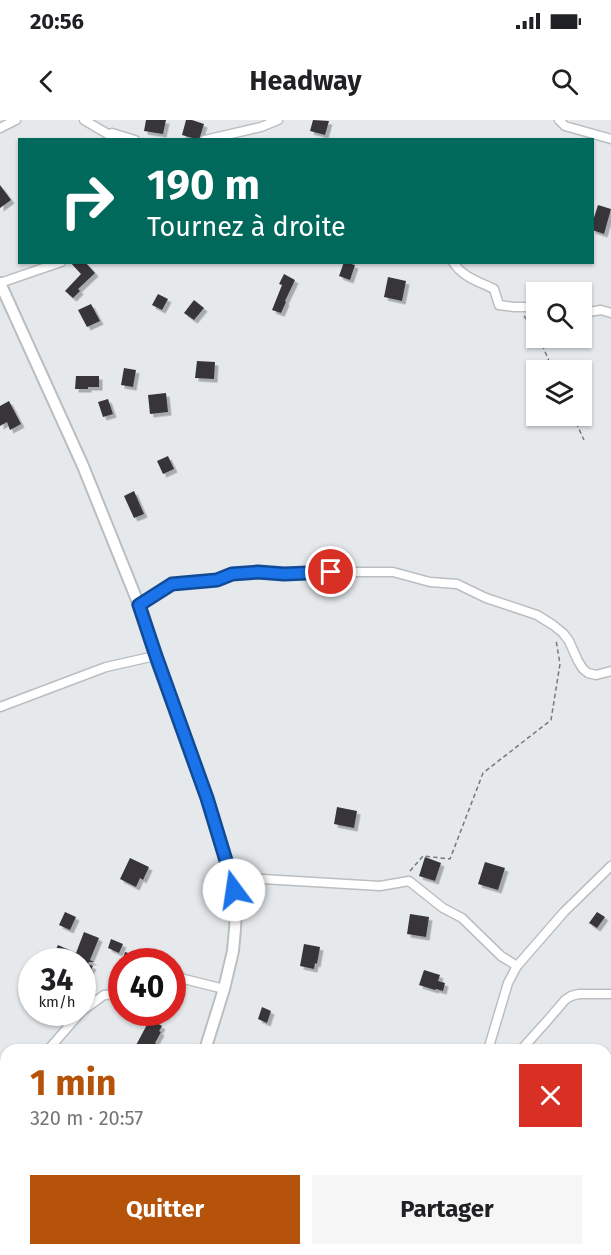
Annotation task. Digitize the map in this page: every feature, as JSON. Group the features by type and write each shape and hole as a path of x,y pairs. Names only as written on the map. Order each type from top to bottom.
{"street":[{"path":"0,129 16,120"},
{"path":"84,120 115,138"},
{"path":"214,138 261,127 278,120"},
{"path":"559,120 565,126 611,139"},
{"path":"101,129 129,138"},
{"path":"55,264 0,283 83,466 139,605 207,798 231,877 236,910 233,951 207,1044"},
{"path":"454,264 470,278 494,289 499,304 526,307"},
{"path":"592,311 611,312"},
{"path":"139,605 172,584 217,580 232,574 393,572 429,582 458,584 486,598 537,615 553,624 569,641 578,661 588,673 596,675 611,671"},
{"path":"0,707 106,667 156,656"},
{"path":"490,1044 507,983 517,966 564,912 611,866"},
{"path":"231,877 380,886 409,881 443,908 462,918 501,956 517,966"},
{"path":"186,980 224,989"},
{"path":"527,1044 571,996 611,993"},
{"path":"53,1044 69,1026"}],"path":[{"path":"578,426 584,440"},
{"path":"401,882 423,856 450,859 483,774 551,720 561,664 553,624"}],"building":[{"path":"146,120 166,120 163,134 144,131"},
{"path":"186,120 204,124 200,138 182,135"},
{"path":"313,120 329,121 325,135 310,131"},
{"path":"0,185 11,200 0,208"},
{"path":"598,205 611,209 604,234 594,231 594,218"},
{"path":"72,264 87,264 95,273 78,289 80,291 73,298 65,291 81,274"},
{"path":"343,264 355,265 350,280 339,276"},
{"path":"284,274 295,280 281,313 272,310"},
{"path":"388,277 406,281 402,301 384,297"},
{"path":"158,294 168,299 162,310 152,305"},
{"path":"194,300 204,308 194,320 184,313"},
{"path":"91,304 100,321 87,327 78,310"},
{"path":"197,361 215,362 214,379 195,378"},
{"path":"124,368 136,370 133,387 121,385"},
{"path":"76,376 99,376 99,387 75,389"},
{"path":"166,393 168,412 150,414 148,395"},
{"path":"108,399 113,414 103,417 98,402"},
{"path":"9,401 21,424 10,430 7,422 0,426 0,406"},
{"path":"168,456 174,469 163,474 157,461"},
{"path":"134,491 144,514 134,518 124,496"},
{"path":"337,807 357,811 354,828 334,824"},
{"path":"425,857 441,863 435,881 419,876"},
{"path":"130,858 149,867 143,880 140,878 136,887 120,879"},
{"path":"485,862 505,868 498,890 478,884"},
{"path":"65,912 76,917 70,930 59,925"},
{"path":"597,912 605,917 597,928 589,923"},
{"path":"410,914 429,917 426,937 407,934"},
{"path":"84,932 99,938 95,948 78,948"},
{"path":"111,939 123,944 121,948 108,948"},
{"path":"304,944 320,947 314,969 300,966"},
{"path":"424,970 440,975 438,981 445,983 443,991 419,985"},
{"path":"262,1007 271,1011 267,1023 258,1019"},
{"path":"146,1026 162,1026 155,1043 157,1044 137,1044"}],"route":[{"path":"234,890 207,798 139,605 172,584 217,580 232,574 258,572 284,574 331,572"}]}
